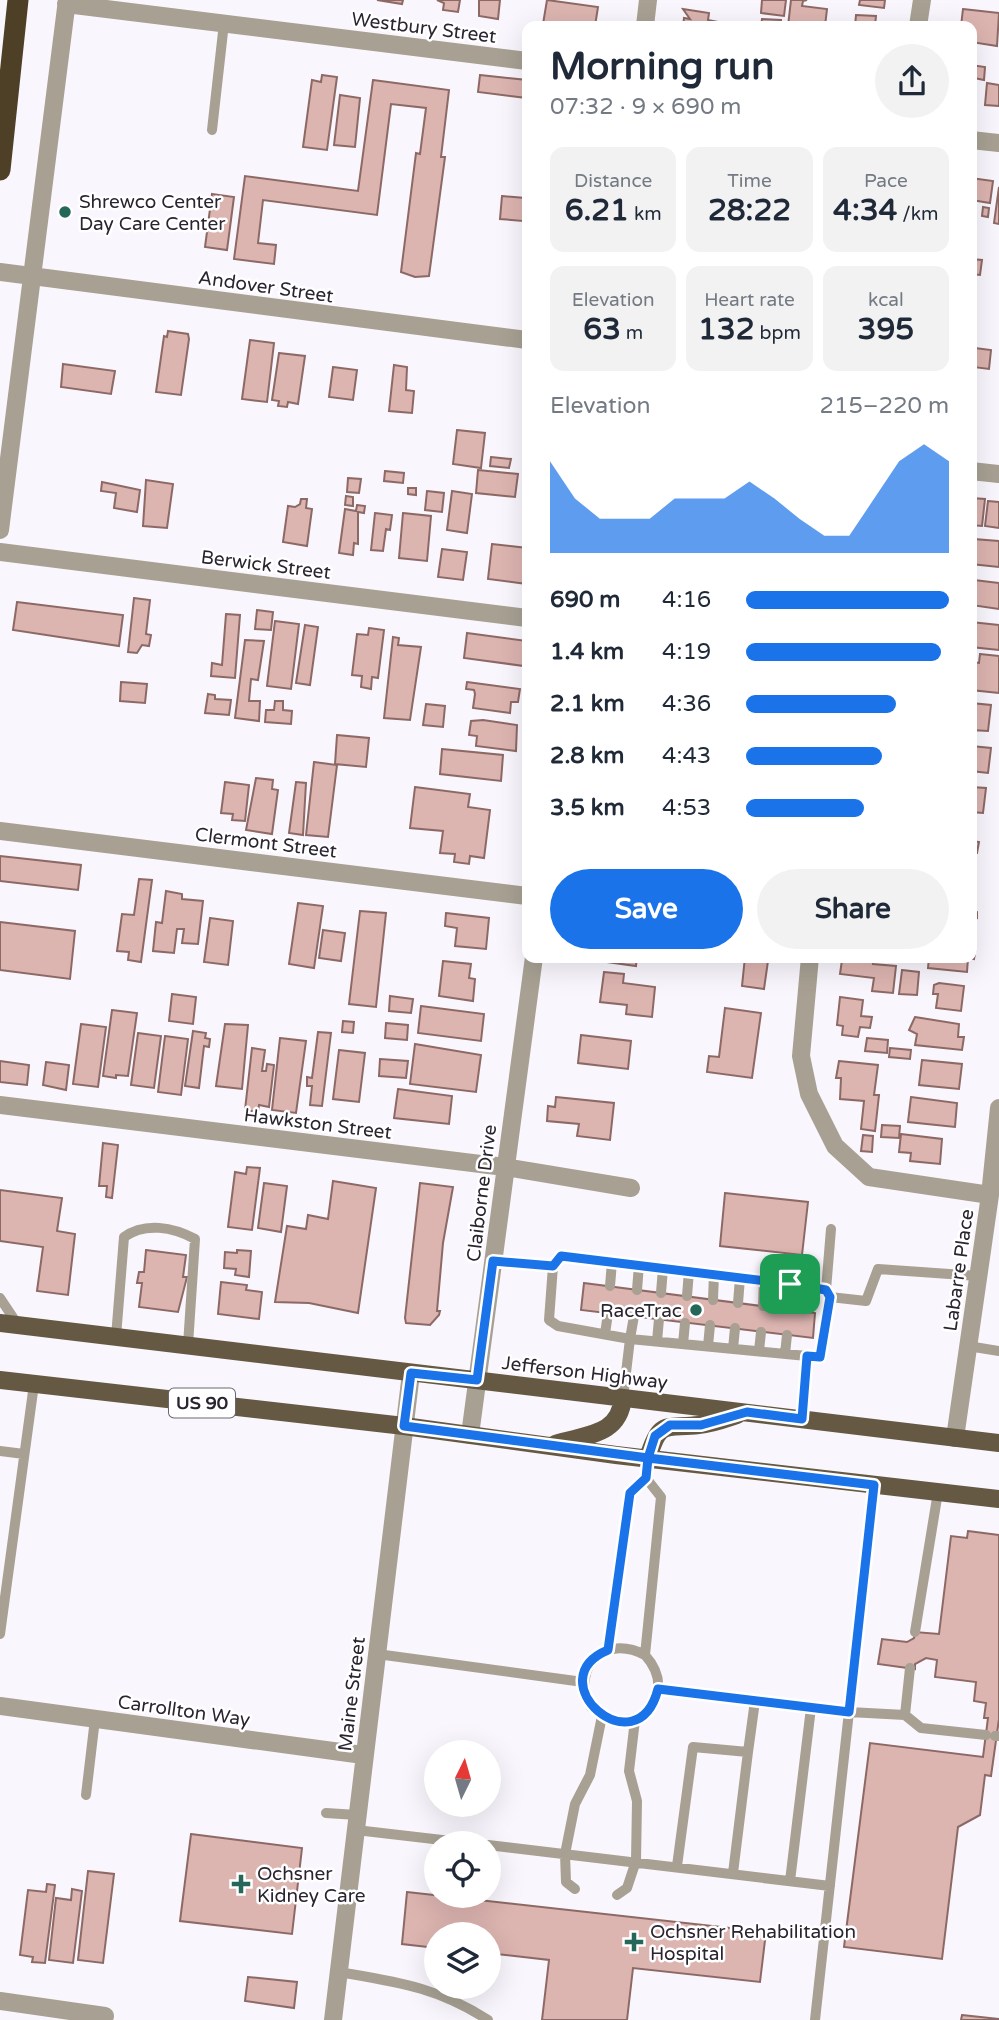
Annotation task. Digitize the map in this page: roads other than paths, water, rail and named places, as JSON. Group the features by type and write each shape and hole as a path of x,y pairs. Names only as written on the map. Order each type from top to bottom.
{"highway":[{"path":"0,170 18,0"}],"main road":[{"name":"Jefferson Highway","path":"0,1323 999,1443"},
{"path":"0,1333 18,1325"},
{"name":"US 90","path":"0,1380 404,1426 999,1499"},
{"path":"550,1446 609,1427 621,1414 623,1398"},
{"path":"648,1458 655,1436 661,1429 670,1425 701,1425 747,1412"}],"street":[{"path":"646,21 648,0"},
{"path":"919,21 922,0"},
{"path":"0,530 66,2"},
{"name":"Westbury Street","path":"66,2 522,60"},
{"path":"977,141 999,143"},
{"name":"Andover Street","path":"0,272 522,339"},
{"path":"977,472 999,474"},
{"name":"Berwick Street","path":"0,552 522,617"},
{"name":"Clermont Street","path":"0,831 522,895"},
{"name":"Claiborne Drive","path":"470,1435 533,963"},
{"path":"809,963 801,1056 809,1094 835,1146 869,1177 990,1195"},
{"name":"Hawkston Street","path":"0,1105 505,1167 631,1188"},
{"name":"Labarre Place","path":"955,1438 990,1195 999,1108"},
{"name":"Maine Street","path":"333,2020 411,1373"},
{"name":"Carrollton Way","path":"0,1706 363,1755"},
{"path":"0,2001 105,2016"}],"lane":[{"path":"212,130 224,23"},
{"path":"116,1337 124,1237 136,1228 157,1228 182,1231 195,1239 188,1345"},
{"path":"831,1229 828,1293 820,1357 630,1339 558,1326 549,1320 553,1266 561,1256 764,1280 790,1284 828,1293 866,1301 878,1269 978,1276"},
{"path":"493,1261 553,1266"},
{"path":"610,1286 612,1262"},
{"path":"637,1290 639,1265"},
{"path":"661,1293 663,1268"},
{"path":"687,1296 689,1271"},
{"path":"713,1300 714,1274"},
{"path":"738,1303 740,1278"},
{"path":"762,1306 764,1280"},
{"path":"788,1309 790,1284"},
{"path":"0,1298 18,1325"},
{"path":"605,1334 608,1313"},
{"path":"623,1398 634,1316"},
{"path":"657,1341 659,1319"},
{"path":"683,1344 685,1322"},
{"path":"708,1346 710,1325"},
{"path":"733,1349 735,1328"},
{"path":"759,1351 761,1332"},
{"path":"785,1353 787,1335"},
{"path":"968,1346 999,1351"},
{"path":"802,1419 807,1356"},
{"path":"0,1634 34,1384"},
{"path":"0,1451 24,1454"},
{"path":"608,1650 630,1493 646,1478 648,1458"},
{"path":"645,1655 661,1497 646,1478"},
{"path":"815,2020 874,1485"},
{"path":"915,1632 939,1492"},
{"path":"623,1647 645,1655 657,1674 658,1689 649,1710 635,1720 612,1721 591,1707 583,1682 592,1661 608,1650 623,1647"},
{"path":"377,1654 583,1682"},
{"path":"905,1714 910,1668"},
{"path":"658,1689 849,1712 905,1714 921,1728 993,1736"},
{"path":"733,1873 755,1701"},
{"path":"790,1881 811,1708"},
{"path":"575,1889 566,1882 565,1854 575,1804 590,1775 602,1716"},
{"path":"86,1795 95,1720"},
{"path":"617,1895 627,1888 636,1861 636,1801 629,1771 635,1720"},
{"path":"677,1866 693,1747 748,1752"},
{"path":"326,1813 357,1823 424,1835"},
{"path":"501,1847 830,1886"},
{"path":"339,1972 422,1986 464,2004 488,2020"}],"place":[{"name":"Shrewco Center Day Care Center","path":"65,212"},
{"name":"RaceTrac","path":"696,1310"},
{"name":"Ochsner Kidney Care","path":"241,1884"},
{"name":"Ochsner Rehabilitation Hospital","path":"634,1942"}]}
